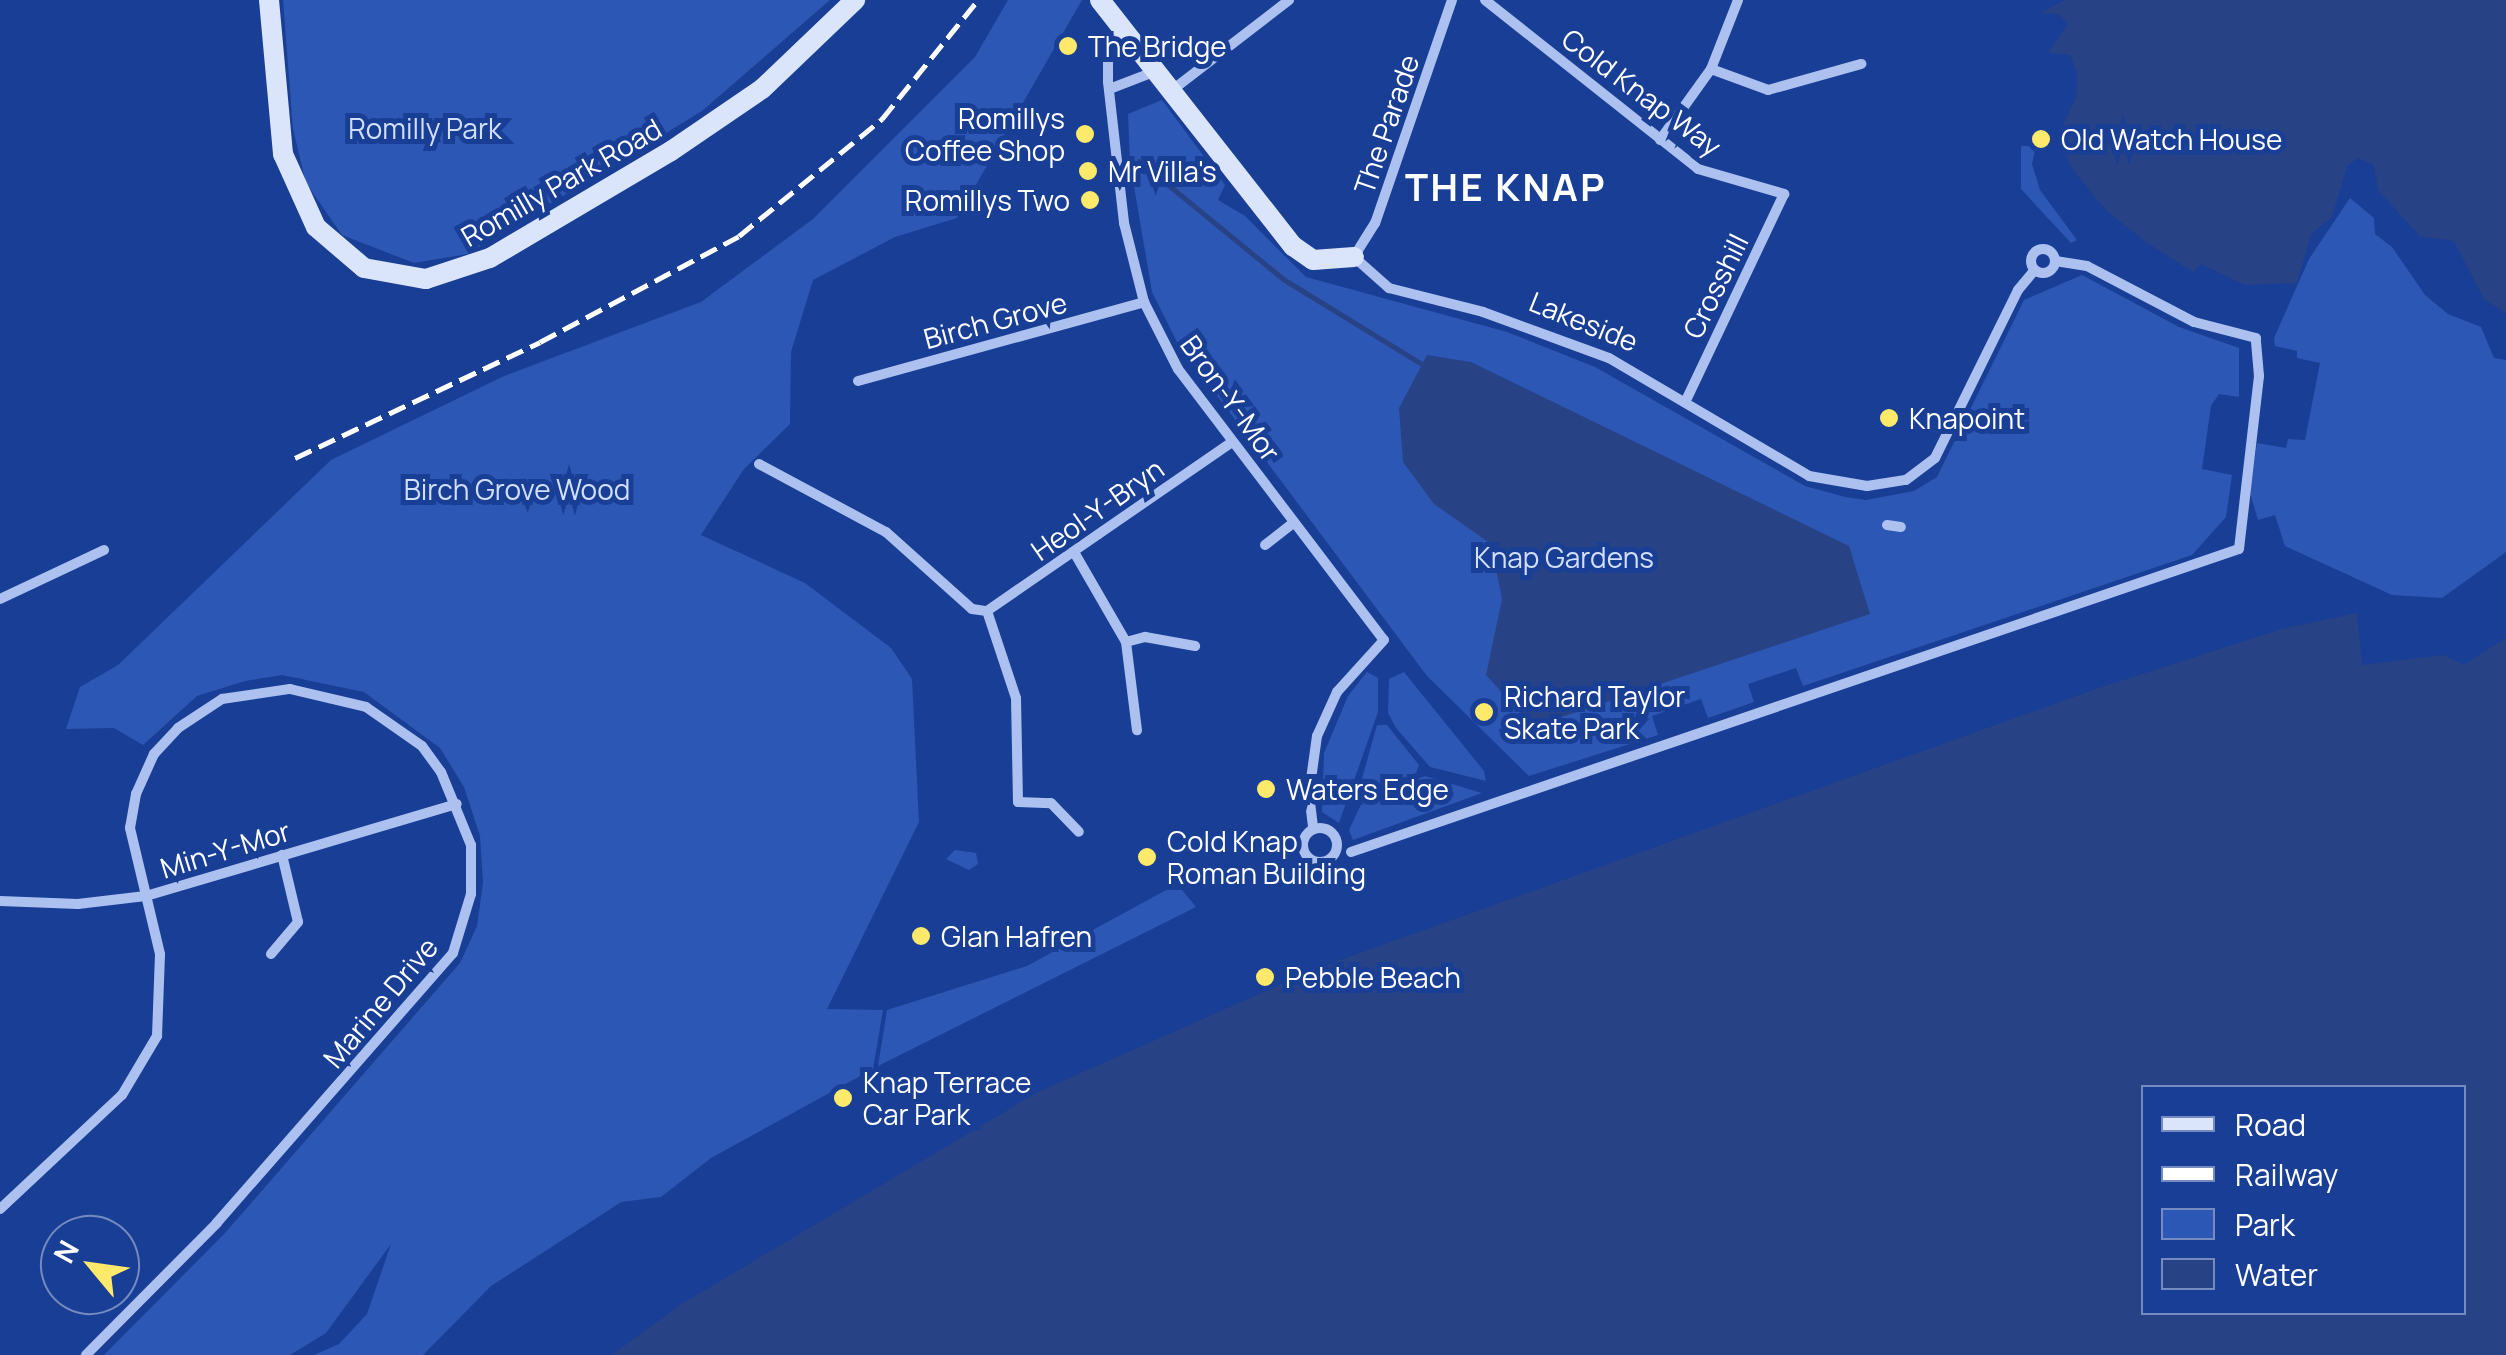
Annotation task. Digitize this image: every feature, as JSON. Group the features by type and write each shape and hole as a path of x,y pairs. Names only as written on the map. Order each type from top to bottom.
{"street":[{"name":"Romilly Park Road","path":"269,0 283,154 316,226 364,268 426,279 490,258 671,151 762,89 855,0"},
{"path":"1100,0 1293,246 1313,260 1354,257"},
{"path":"1171,90 1289,0"},
{"name":"The Parade","path":"1354,257 1375,223 1452,0"},
{"name":"Cold Knap Way","path":"1486,0 1707,174 1784,194"},
{"path":"1660,140 1711,69 1738,0"},
{"name":"Bron-Y-Mor","path":"1122,29 1108,46 1124,223 1144,302 1178,369 1384,640 1337,692 1316,736 1309,794 1314,828"},
{"path":"1711,69 1768,90 1861,64"},
{"path":"1112,88 1156,71"},
{"name":"Crosshill","path":"1686,398 1784,194"},
{"path":"1351,852 2239,549 2258,376 2256,338 2194,322 2087,266 2055,261 2040,249 2032,258 2035,270 2049,272 2055,261"},
{"name":"Lakeside","path":"1354,257 1389,288 1558,336 1686,398 1826,482 1906,480 1934,458 2018,290 2035,270"},
{"name":"Birch Grove","path":"858,381 1144,302"},
{"name":"Heol-Y-Bryn","path":"986,611 1232,442"},
{"path":"759,464 886,532 972,609 986,611 1016,698 1018,802 1051,804 1080,832"},
{"path":"1265,545 1294,522"},
{"path":"1887,526 1901,527"},
{"path":"0,599 104,550"},
{"path":"1074,552 1126,642 1137,730"},
{"path":"1126,642 1145,637 1195,646"},
{"name":"Marine Drive","path":"0,1209 122,1096 157,1036 164,992 146,896 132,858 136,794 154,754 178,728 222,700 290,689 366,706 422,746 457,804 471,845 471,894 453,954 217,1223 86,1355"},
{"name":"Min-Y-Mor","path":"0,901 78,904 146,896 457,804"},
{"path":"271,954 298,922 282,855"}],"green space":[{"name":"Romilly Park","path":"283,0 830,0 702,111 468,254 414,263 342,235 306,183 293,129"},
{"name":"Birch Grove Wood","path":"1008,0 1082,0 957,218 895,237 813,280 791,352 790,424 744,469 701,535 805,583 891,648 912,679 919,822 827,1009 883,1010 873,1069 711,1158 661,1197 621,1202 491,1286 423,1355 314,1355 339,1344 367,1314 391,1244 326,1333 290,1355 104,1355 225,1233 460,963 477,926 483,883 480,836 464,787 440,748 364,692 282,675 245,681 197,696 143,745 114,728 66,729 80,687 118,665 331,460 504,376 701,302 813,219 975,57"},
{"name":"Knap Gardens","path":"1162,100 1225,185 1218,200 1245,216 1306,277 1507,332 1595,367 1805,486 1845,497 1866,500 1914,491 1937,477 2024,300 2082,275 2179,327 2239,348 2239,397 2219,394 2211,406 2202,469 2232,475 2226,517 2192,555 1803,686 1796,668 1748,684 1754,702 1708,718 1701,699 1652,716 1658,735 1529,776 1427,676 1177,342 1152,292 1130,163 1128,114"},
{"path":"2021,146 2036,146 2032,164 2040,190 2077,240 2071,243 2021,189"},
{"path":"2350,198 2374,218 2375,234 2392,247 2425,295 2448,314 2481,327 2494,358 2506,360 2506,552 2442,598 2392,595 2285,546 2275,515 2258,520 2250,493 2257,443 2286,448 2288,439 2305,440 2320,363 2297,358 2297,351 2275,346 2274,338 2309,259"},
{"path":"1367,672 1378,678 1378,712 1339,823 1322,812 1324,753 1348,696"},
{"path":"1404,672 1484,771 1486,781 1430,767 1396,728 1388,713 1389,679"},
{"path":"1377,725 1387,725 1419,765 1416,773 1365,792 1359,789"},
{"path":"1425,776 1482,793 1353,840 1349,830 1363,800"},
{"path":"955,850 976,853 978,864 969,870 946,859"},
{"path":"1166,890 1182,890 1196,907 878,1066 887,1010 1027,966"}],"water":[{"path":"2065,0 2506,0 2506,313 2484,299 2454,241 2420,236 2378,190 2374,165 2358,158 2347,166 2332,217 2311,234 2297,283 2245,285 2201,264 2193,272 2146,242 2107,211 2073,170 2058,136 2077,95 2077,72 2070,55 2048,53 2068,24 2059,14 2040,13"},
{"path":"1427,355 1471,362 1849,546 1870,614 1547,722 1526,719 1486,675 1502,599 1491,544 1434,504 1403,462 1399,408"},
{"path":"2357,613 2362,665 2444,655 2464,665 2506,638 2506,1355 612,1355 680,1305 1038,1092 1318,968 2096,689 2282,629"}],"waterway":[{"path":"1139,161 1283,279 1420,363"}],"railway":[{"path":"295,458 540,342 739,236 882,119 978,0"}],"place":[{"name":"The Bridge","path":"1068,46"},
{"name":"Romillys Coffee Shop","path":"1085,134"},
{"name":"Old Watch House","path":"2041,139"},
{"name":"Mr Villa's","path":"1088,171"},
{"name":"Romillys Two","path":"1090,200"},
{"name":"Knapoint","path":"1889,418"},
{"name":"Richard Taylor Skate Park","path":"1484,712"},
{"name":"Waters Edge","path":"1266,789"},
{"name":"Cold Knap Roman Building","path":"1147,857"},
{"name":"Glan Hafren","path":"921,936"},
{"name":"Pebble Beach","path":"1265,977"},
{"name":"Knap Terrace Car Park","path":"843,1098"}],"district":[{"name":"THE KNAP","path":"1506,187"}]}
